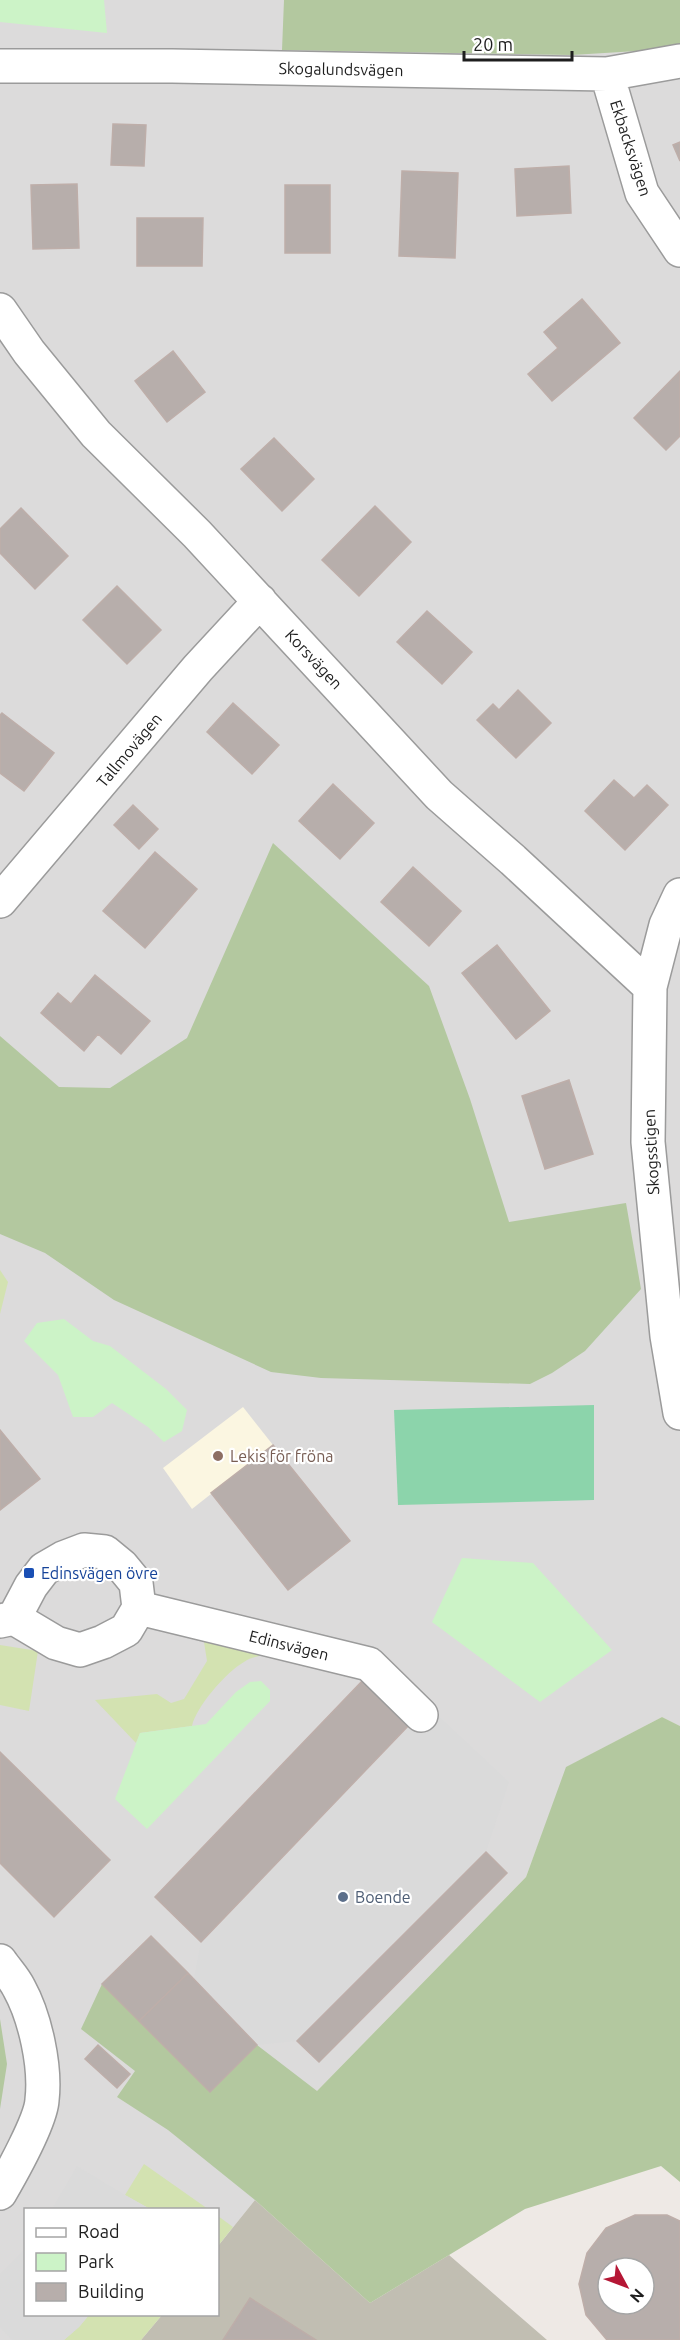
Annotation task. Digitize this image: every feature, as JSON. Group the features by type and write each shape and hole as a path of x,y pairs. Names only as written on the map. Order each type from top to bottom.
{"street":[{"name":"Skogalundsvägen","path":"0,66 150,65 607,74 680,61"},
{"name":"Ekbacksvägen","path":"607,74 642,193 680,250"},
{"name":"Korsvägen","path":"0,310 29,352 96,434 197,534 439,795 650,987"},
{"name":"Tallmovägen","path":"0,901 198,668 260,601"},
{"name":"Skogsstigen","path":"680,895 666,925 650,987 648,1142 667,1336 680,1413"},
{"path":"84,1550 105,1552 122,1566 136,1583 139,1608 126,1630 103,1642 80,1650 56,1643 7,1620 44,1569 84,1550"},
{"name":"Edinsvägen","path":"139,1608 369,1664 421,1715"},
{"path":"0,1961 19,1986 35,2024 42,2102 13,2171 0,2193"}],"shaded area":[{"path":"0,0 680,0 680,1726 662,1717 567,1767 526,1877 317,2091 255,2200 219,2245 219,2208 24,2208 24,2316 161,2316 141,2340 0,2340"},
{"name":"Lekis för fröna","path":"243,1407 273,1445 192,1509 163,1468"},
{"name":"Boende","path":"428,1706 509,1782 486,1852 297,2041 257,2045 193,1983 201,1942"},
{"path":"77,2166 148,2208 53,2208"},
{"path":"255,2200 370,2303 449,2255 547,2340 141,2340 161,2316 219,2316 219,2245"},
{"path":"24,2250 24,2316 88,2316 64,2340 12,2340 0,2327 0,2274"}],"green space":[{"path":"0,0 104,0 107,33 0,22"},
{"path":"284,0 680,0 680,44 669,49 572,55 282,50"},
{"path":"273,843 429,986 470,1099 509,1222 626,1203 641,1289 585,1351 552,1373 530,1384 321,1378 271,1372 114,1300 45,1253 0,1234 0,1036 59,1087 110,1088 187,1038"},
{"path":"0,1270 8,1282 0,1314"},
{"path":"64,1319 93,1341 110,1346 166,1389 187,1410 182,1431 164,1442 148,1427 112,1403 93,1417 73,1417 58,1375 24,1341 37,1323"},
{"path":"594,1405 594,1500 398,1505 394,1410"},
{"path":"462,1558 533,1563 612,1650 540,1702 432,1622"},
{"path":"204,1642 262,1655 246,1661 221,1682 199,1709 192,1726 140,1733 136,1743 95,1700 157,1694 171,1703 184,1699 207,1661"},
{"path":"0,1645 38,1651 29,1711 0,1705"},
{"path":"261,1681 270,1690 270,1701 147,1829 115,1799 140,1733 206,1724 236,1692 250,1682"},
{"path":"662,1717 680,1726 680,2182 661,2166 525,2209 370,2303 255,2200 168,2130 117,2097 135,2071 81,2029 102,1984 210,2091 257,2045 317,2091 526,1877 566,1767"},
{"path":"0,2019 7,2064 0,2109"},
{"path":"144,2164 207,2208 148,2208 125,2195"},
{"path":"219,2217 233,2227 219,2245"},
{"path":"88,2316 161,2316 141,2340 64,2340"}],"building":[{"path":"113,124 146,125 144,166 111,165"},
{"path":"680,142 680,161 673,145"},
{"path":"569,166 571,213 517,216 515,169"},
{"path":"402,171 458,173 455,258 399,256"},
{"path":"77,184 79,248 33,249 31,185"},
{"path":"285,185 330,185 330,253 285,253"},
{"path":"137,218 203,218 202,266 137,266"},
{"path":"582,299 620,343 552,401 528,374 558,348 544,332"},
{"path":"173,351 205,392 167,422 135,381"},
{"path":"680,371 680,436 666,450 634,418"},
{"path":"274,438 314,479 282,511 241,469"},
{"path":"375,506 411,542 359,596 322,560"},
{"path":"21,508 68,556 35,589 0,553 0,529"},
{"path":"117,586 161,630 127,664 83,620"},
{"path":"427,611 472,652 442,684 397,642"},
{"path":"518,690 551,723 516,758 477,720 493,704 499,710"},
{"path":"233,703 279,745 252,774 207,732"},
{"path":"2,713 54,753 24,791 0,773 0,715"},
{"path":"614,780 634,798 647,785 668,805 625,850 585,811"},
{"path":"333,784 374,823 340,859 299,821"},
{"path":"133,805 158,829 139,849 114,825"},
{"path":"155,852 197,889 145,948 103,911"},
{"path":"413,867 461,911 429,946 381,902"},
{"path":"497,945 550,1011 516,1039 462,973"},
{"path":"95,975 150,1021 121,1054 98,1034 84,1051 41,1013 58,993 71,1004"},
{"path":"569,1080 593,1154 545,1169 522,1096"},
{"path":"0,1430 40,1479 0,1510"},
{"path":"273,1445 350,1541 288,1590 211,1493"},
{"path":"364,1679 410,1724 201,1942 155,1897"},
{"path":"0,1752 110,1860 54,1917 0,1863"},
{"path":"486,1852 507,1873 319,2062 297,2041"},
{"path":"151,1936 188,1973 139,2021 102,1984"},
{"path":"188,1973 257,2045 210,2092 139,2021"},
{"path":"98,2045 130,2074 117,2088 85,2059"},
{"path":"635,2215 667,2215 680,2221 680,2340 607,2340 586,2315 579,2284 587,2253 606,2228"},
{"path":"250,2298 316,2340 223,2340"}],"place":[{"name":"Lekis för fröna","path":"218,1456"},
{"name":"Edinsvägen övre","path":"29,1573"},
{"name":"Boende","path":"343,1897"}]}
